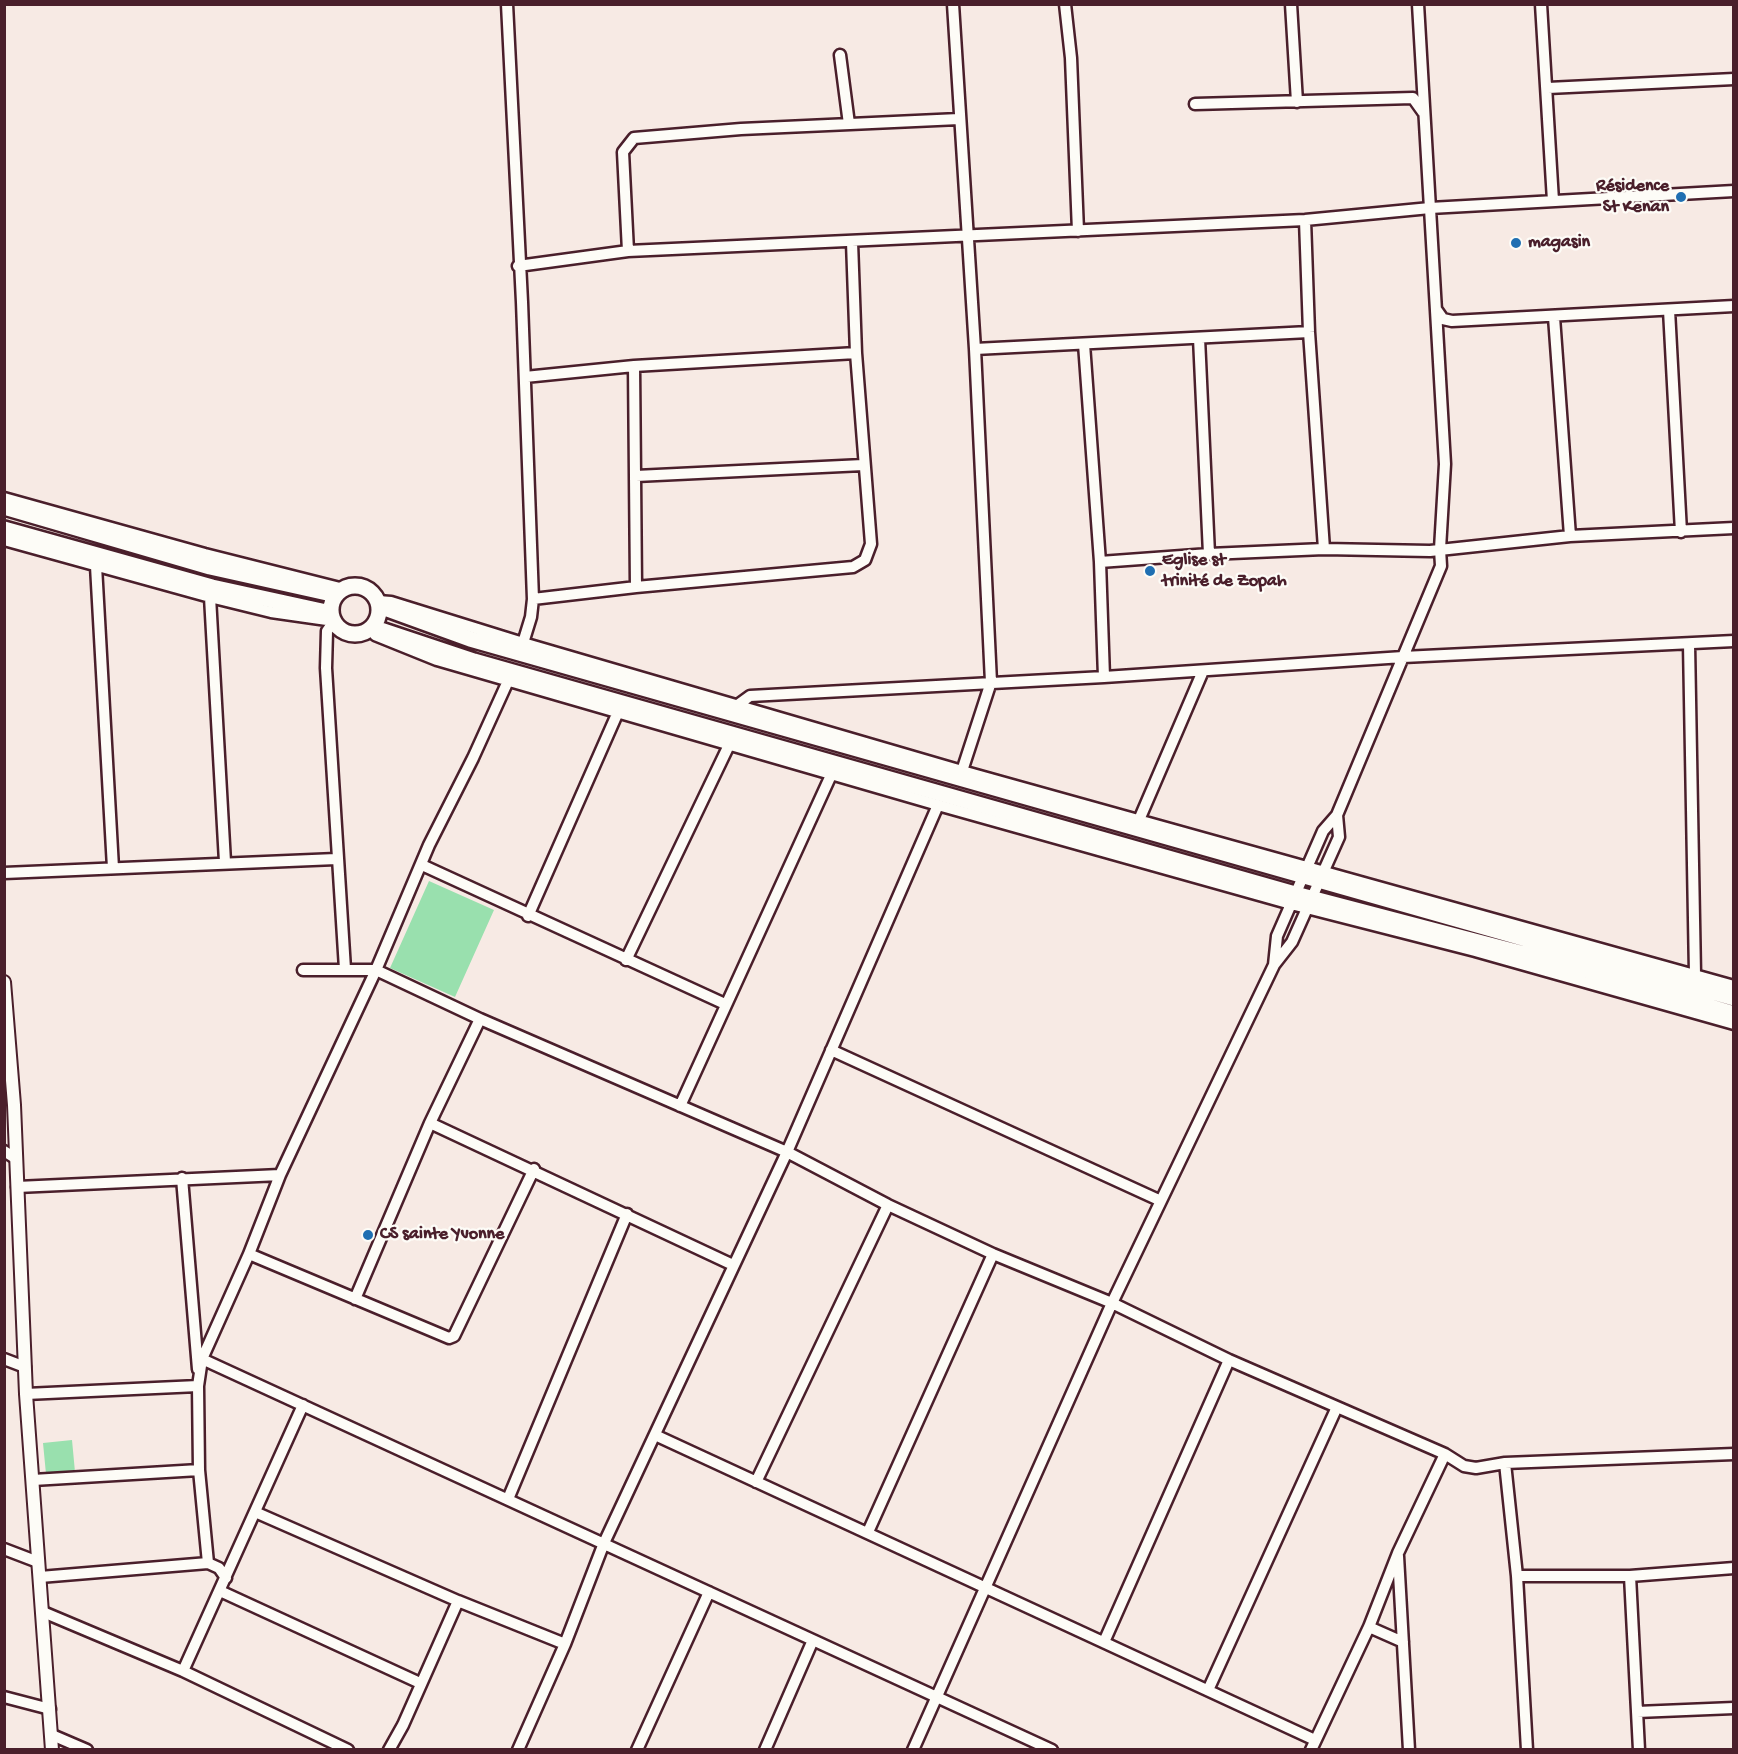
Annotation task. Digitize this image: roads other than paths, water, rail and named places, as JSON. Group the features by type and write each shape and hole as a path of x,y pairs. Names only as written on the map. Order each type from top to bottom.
{"main road":[{"path":"4,507 210,567 340,592 353,586 363,587 372,593 378,604 377,619 369,629"},
{"path":"4,529 212,587 333,617 346,632 356,633 369,629 1293,899 1589,971 1734,1014"},
{"path":"333,617 340,592"},
{"path":"378,604 470,639 1305,872 1734,998"}],"street":[{"path":"507,4 533,600 531,617 523,643"},
{"path":"953,4 975,349 991,682 962,771"},
{"path":"1065,4 1071,58 1078,231"},
{"path":"1291,4 1297,102"},
{"path":"1274,964 1276,936 1323,831 1337,816 1438,578 1441,566 1445,464 1419,4"},
{"path":"1541,4 1548,88 1553,201"},
{"path":"840,55 849,124"},
{"path":"1548,88 1734,79"},
{"path":"1195,104 1413,98 1419,102 1425,115"},
{"path":"628,251 623,152 627,143 634,138 959,119"},
{"path":"518,266 628,251 1305,219 1430,208 1734,191"},
{"path":"1305,219 1309,332 1323,549"},
{"path":"533,600 636,587 853,567 865,560 871,544 863,465 852,242"},
{"path":"1436,308 1443,319 1452,321 1734,306"},
{"path":"1670,310 1681,532"},
{"path":"1554,317 1570,536"},
{"path":"975,349 1309,332"},
{"path":"1198,338 1209,554"},
{"path":"1084,344 1100,562 1104,677"},
{"path":"525,376 634,366 856,353"},
{"path":"634,366 636,587"},
{"path":"636,476 863,465"},
{"path":"4,498 340,592"},
{"path":"1100,562 1323,549 1440,549 1570,536 1734,528"},
{"path":"4,540 210,597 281,614 333,617 327,631 326,668 336,859 345,969"},
{"path":"96,566 113,868"},
{"path":"210,597 225,862"},
{"path":"378,604 391,602 523,643 1138,820 1305,872"},
{"path":"369,629 437,660 508,681 938,805 1293,899"},
{"path":"740,704 750,696 1104,677 1403,657 1734,641"},
{"path":"1689,644 1695,974"},
{"path":"1138,820 1203,670"},
{"path":"208,1563 199,1470 198,1386 202,1359 249,1254 280,1175 508,681"},
{"path":"528,916 618,712"},
{"path":"626,960 730,744"},
{"path":"680,1107 832,773"},
{"path":"518,1749 565,1644 604,1543 787,1152 938,805"},
{"path":"913,1749 1112,1303 1274,964 1292,942 1322,877 1339,837 1337,816"},
{"path":"4,873 336,859"},
{"path":"422,865 528,916 725,1004"},
{"path":"1322,877 1734,986"},
{"path":"1310,903 1734,1024"},
{"path":"303,970 376,970 480,1019 787,1152 888,1205 993,1254 1112,1303 1229,1360 1446,1454 1464,1466 1476,1468 1505,1463 1734,1454"},
{"path":"4,982 10,1154 16,1187 26,1395 52,1749"},
{"path":"355,1299 430,1122 480,1019"},
{"path":"831,1050 1161,1201"},
{"path":"430,1122 534,1169 733,1265"},
{"path":"249,1254 445,1338 454,1336 534,1169"},
{"path":"16,1187 280,1175"},
{"path":"182,1178 199,1373"},
{"path":"756,1482 888,1205"},
{"path":"508,1499 627,1214"},
{"path":"868,1532 993,1254"},
{"path":"4,1359 25,1367"},
{"path":"202,1359 1052,1749"},
{"path":"1104,1642 1229,1360"},
{"path":"26,1395 198,1386"},
{"path":"183,1671 303,1405"},
{"path":"1209,1688 1337,1407"},
{"path":"655,1435 1209,1688 1313,1744 1369,1627 1398,1553 1446,1454"},
{"path":"1505,1463 1517,1576 1527,1749"},
{"path":"33,1480 199,1470"},
{"path":"255,1512 458,1601 565,1644"},
{"path":"4,1549 38,1562"},
{"path":"1398,1553 1409,1749"},
{"path":"39,1577 208,1563 219,1568 226,1578"},
{"path":"1517,1576 1630,1576 1734,1568"},
{"path":"1630,1576 1639,1749"},
{"path":"220,1592 420,1683"},
{"path":"637,1749 709,1592"},
{"path":"389,1749 458,1601"},
{"path":"42,1612 183,1671 348,1749"},
{"path":"1369,1627 1403,1642"},
{"path":"765,1749 813,1640"},
{"path":"4,1697 50,1709"},
{"path":"1637,1712 1734,1708"},
{"path":"52,1735 87,1749"}],"place":[{"name":"Résidence St Kenan","path":"1681,197"},
{"name":"magasin","path":"1516,243"},
{"name":"Eglise st trinité de Zopah","path":"1150,571"},
{"name":"CS sainte Yvonne","path":"368,1235"}]}
